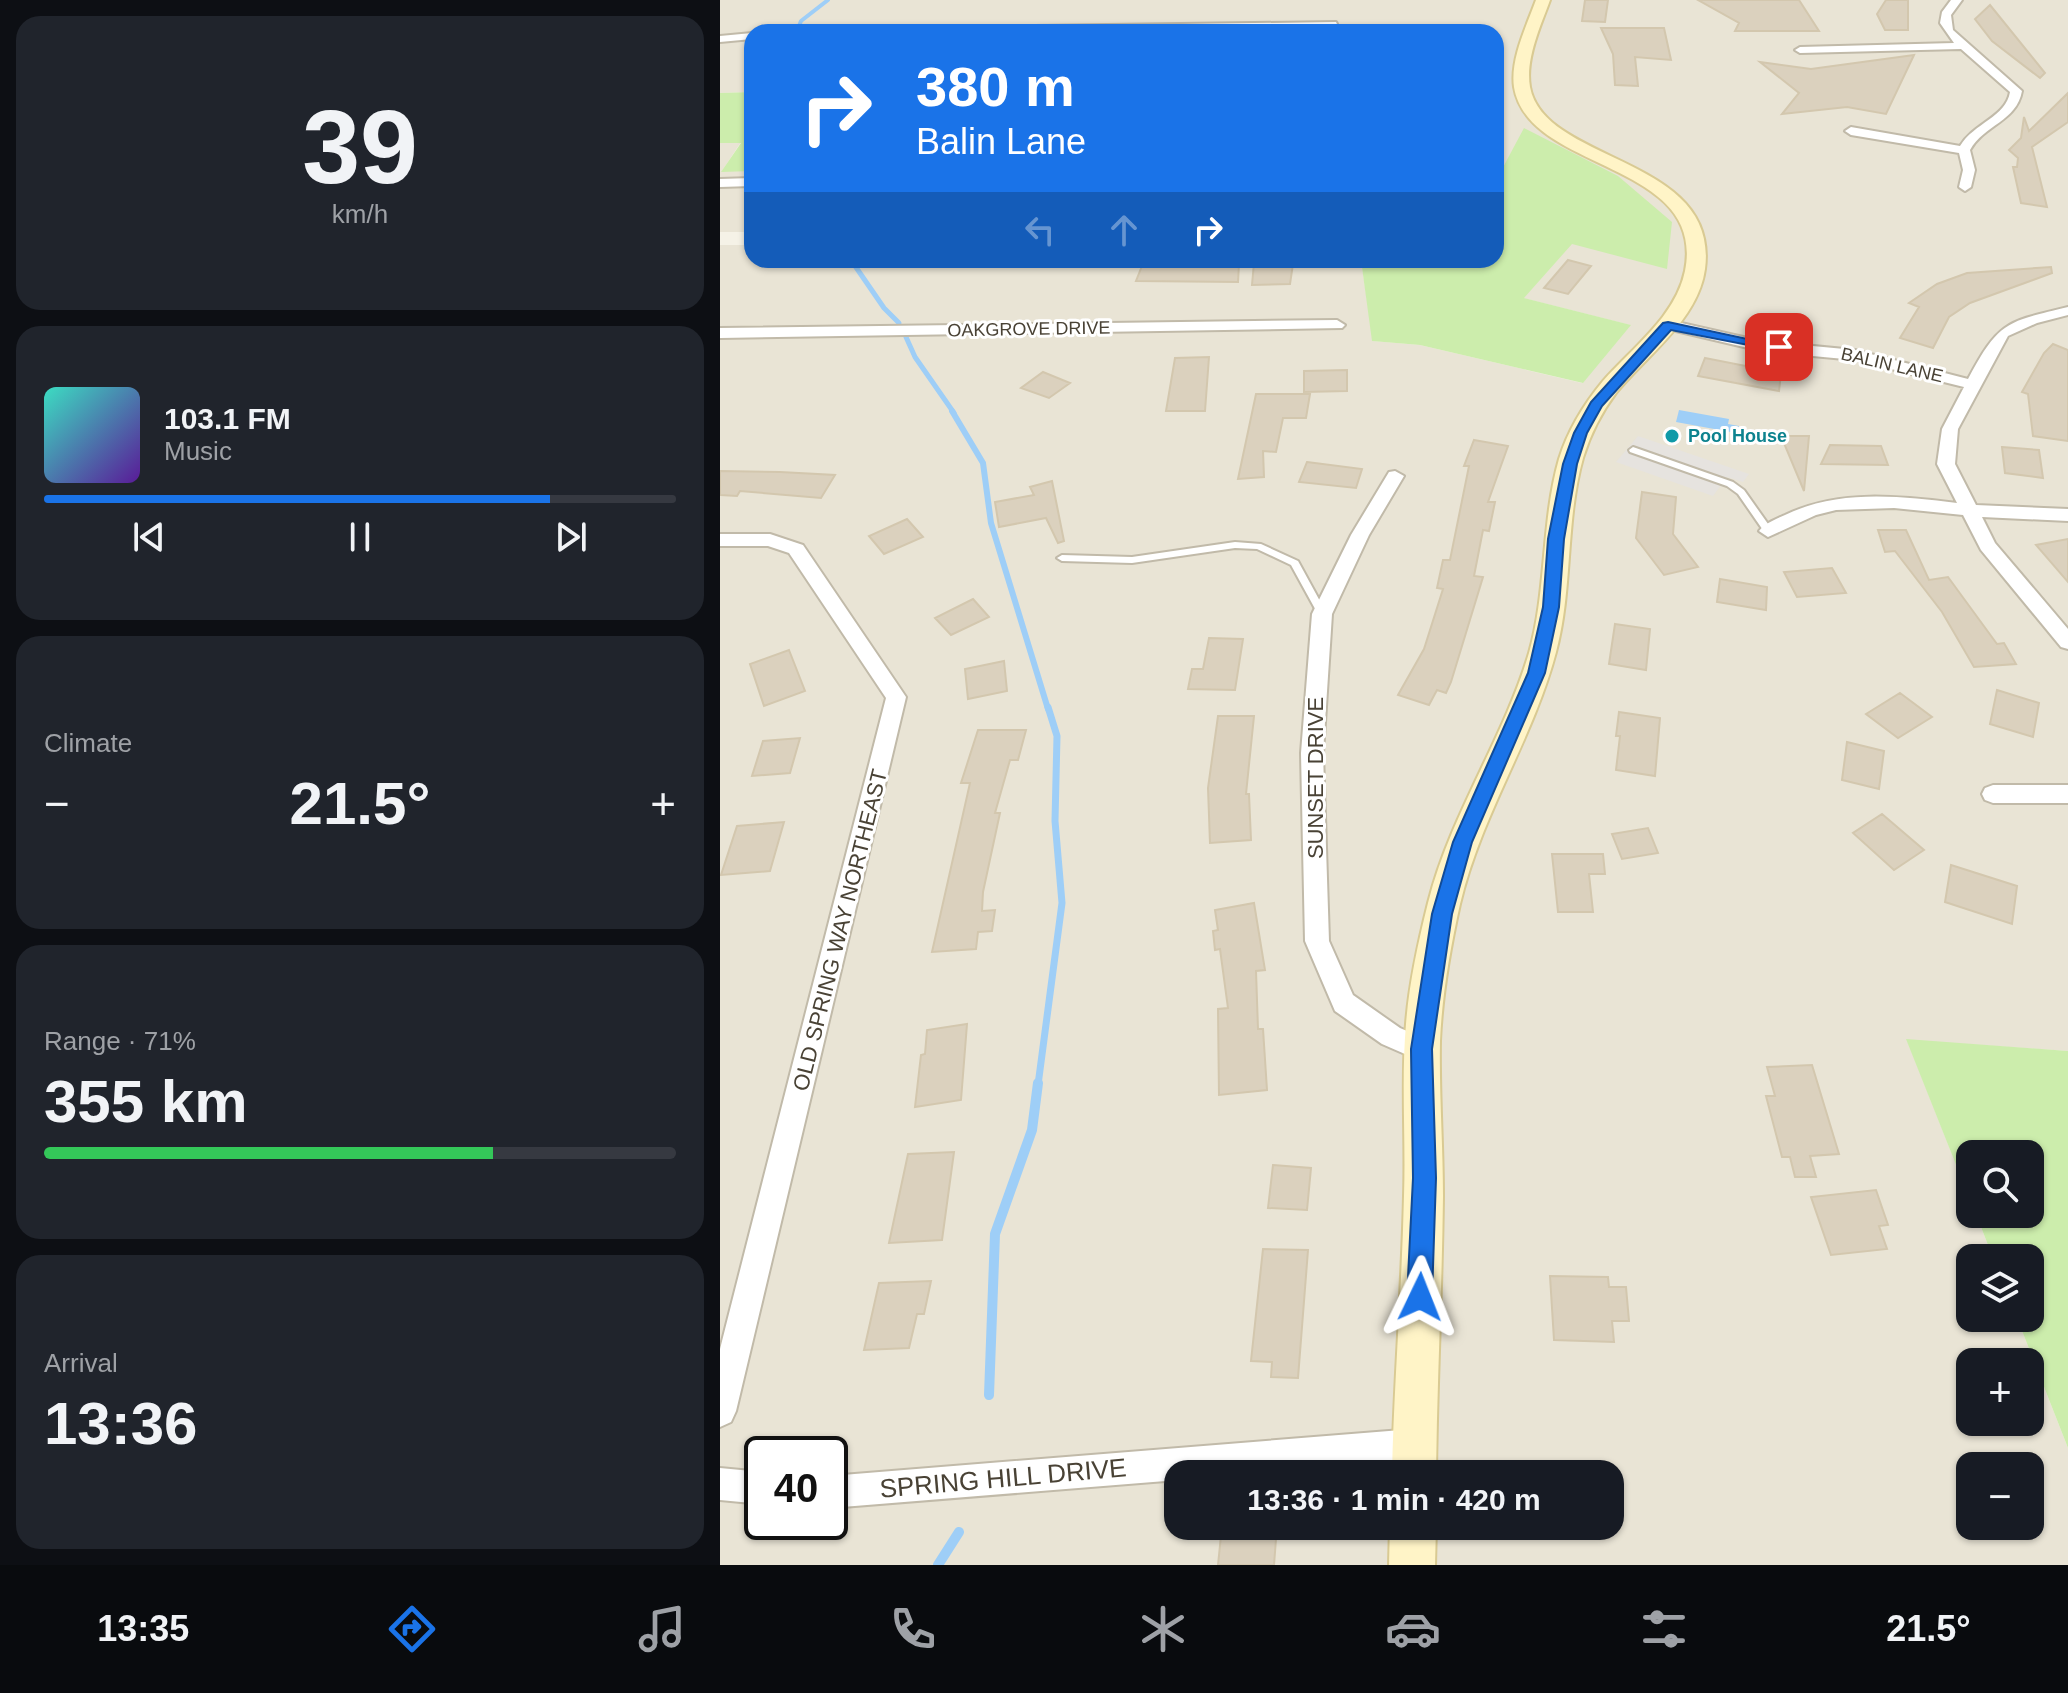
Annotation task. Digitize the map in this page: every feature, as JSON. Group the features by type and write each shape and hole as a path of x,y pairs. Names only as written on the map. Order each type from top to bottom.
{"street":[{"path":"1414,1460 1424,1178 1421,1049 1442,914 1462,842 1536,673 1551,607 1556,539 1570,464 1580,433 1596,405 1668,325 1689,285 1697,255 1691,224 1663,191 1555,131 1526,102 1521,88 1526,58 1543,0"},
{"path":"1957,0 1948,8 1946,26 2016,91 2014,104 2007,113 1975,133 1964,150 1969,170 1965,187"},
{"path":"720,39 744,37"},
{"path":"1800,50 1966,46"},
{"path":"1851,131 1964,150"},
{"path":"720,183 744,182"},
{"path":"2068,311 2032,320 2003,333 1950,429 1946,464 1987,546 2068,642"},
{"name":"OAKGROVE DRIVE","path":"720,333 1337,325"},
{"name":"BALIN LANE","path":"1668,325 1761,346 1855,355 1973,385"},
{"name":"SUNSET DRIVE","path":"1395,476 1360,535 1322,614 1317,642 1312,753 1317,941 1344,1003 1391,1036 1421,1049"},
{"path":"1768,531 1796,516 1835,504 1911,503 1967,511 2068,515"},
{"name":"OLD SPRING WAY NORTHEAST","path":"720,540 770,540 796,549 896,697 720,1411"},
{"path":"1993,794 2068,794"},
{"name":"SPRING HILL DRIVE","path":"848,1491 1164,1474"},
{"path":"720,1484 744,1486"},
{"path":"1412,1565 1413,1540"}],"lane":[{"path":"1633,450 1730,484 1741,492 1768,531"},
{"path":"1062,558 1132,560 1235,545 1258,546 1295,563 1322,614"}],"shaded area":[{"path":"720,0 2068,0 2068,1051 1907,1040 1956,1164 1956,1228 1981,1228 1988,1244 1956,1244 1956,1332 2022,1332 2029,1348 1956,1348 1956,1436 2044,1436 2044,1387 2068,1448 2068,1565 720,1565 720,245 744,245 744,268 1362,268 1373,341 1420,345 1582,383 1630,325 1523,298 1572,243 1666,268 1525,129 1504,166 1504,24 744,24 744,92 720,93"},
{"path":"741,142 722,171 744,171 744,232 720,232 720,143"},
{"path":"1638,436 1749,474 1743,482 1727,477 1713,496 1616,462"}],"green space":[{"path":"744,92 744,171 721,172 741,143 720,143 720,93"},
{"path":"1524,128 1618,176 1672,222 1667,269 1572,244 1524,298 1631,325 1583,383 1420,345 1372,341 1362,268 1504,268 1504,165"},
{"path":"1906,1039 2068,1051 2068,1448 2044,1387 2044,1348 2029,1348 2022,1332 2044,1332 2044,1244 1988,1244 1981,1228 2044,1228 2044,1140 1956,1140 1956,1165"}],"water":[{"path":"1679,410 1729,419 1728,424 1739,426 1736,433 1676,422"}],"building":[{"path":"1585,0 1608,0 1605,22 1582,21"},
{"path":"1698,0 1799,0 1819,31 1735,31 1739,23"},
{"path":"1886,0 1908,0 1908,30 1885,30 1877,14"},
{"path":"1990,5 2045,73 2040,78 1992,41 1975,19"},
{"path":"1601,28 1664,28 1671,60 1635,57 1638,86 1615,85 1613,54"},
{"path":"1914,55 1886,114 1847,107 1782,114 1799,93 1760,62 1811,69"},
{"path":"2068,93 2068,122 2032,147 2047,207 2021,203 2013,167 2017,167 2018,158 2009,150 2021,138 2024,117 2029,131"},
{"path":"1568,260 1591,266 1568,294 1544,288"},
{"path":"2051,267 2052,273 1970,303 1949,317 1933,348 1900,338 1919,307 1909,303 1937,284 1967,273"},
{"path":"1141,268 1239,268 1238,282 1136,281"},
{"path":"1254,268 1292,268 1290,284 1252,285"},
{"path":"2053,344 2068,350 2068,441 2033,436 2028,394 2022,392 2044,353"},
{"path":"1209,357 1205,411 1166,411 1175,358"},
{"path":"1705,358 1781,373 1779,391 1698,376"},
{"path":"1347,370 1347,391 1304,392 1304,371"},
{"path":"1043,372 1070,383 1049,398 1021,388"},
{"path":"1256,394 1310,394 1306,418 1283,418 1276,452 1263,451 1264,477 1238,479"},
{"path":"1781,436 1809,436 1804,491"},
{"path":"1474,440 1508,446 1488,502 1495,502 1489,531 1483,530 1474,576 1483,577 1451,682 1446,693 1437,690 1429,705 1398,695 1424,649 1443,589 1437,588 1443,560 1450,560 1469,466 1464,466"},
{"path":"1830,445 1881,446 1888,465 1821,464"},
{"path":"2002,447 2039,450 2043,478 2005,473"},
{"path":"1307,462 1362,469 1356,488 1299,482"},
{"path":"720,471 835,475 821,498 740,491 737,496 720,495"},
{"path":"1052,481 1064,541 1058,543 1046,518 999,527 995,502 1034,495 1030,487"},
{"path":"1642,492 1676,497 1673,534 1698,567 1664,575 1636,538"},
{"path":"907,519 923,537 884,554 869,536"},
{"path":"1878,530 1906,530 1929,580 1948,577 1997,644 2004,643 2016,664 1974,667 1942,612 1895,551 1885,552"},
{"path":"2068,539 2068,582 2036,545"},
{"path":"1832,568 1846,593 1797,597 1784,572"},
{"path":"1720,579 1767,587 1766,610 1717,602"},
{"path":"973,599 989,617 951,635 935,618"},
{"path":"1615,624 1650,629 1646,670 1609,664"},
{"path":"1209,638 1243,639 1235,690 1188,689 1192,669 1203,669"},
{"path":"789,650 805,691 764,706 750,664"},
{"path":"1004,661 1007,691 968,699 965,669"},
{"path":"1997,690 2039,703 2033,737 1990,724"},
{"path":"1900,693 1932,717 1898,738 1866,714"},
{"path":"1619,712 1660,718 1655,776 1616,770"},
{"path":"1218,716 1254,716 1246,794 1249,794 1251,840 1210,843 1208,788"},
{"path":"978,730 1026,730 1018,760 1010,760 995,813 1000,813 983,892 982,911 995,910 992,931 978,932 976,949 932,952 970,783 961,783"},
{"path":"800,738 790,773 752,776 763,741"},
{"path":"1847,742 1884,751 1879,789 1842,780"},
{"path":"1882,814 1924,850 1894,870 1853,833"},
{"path":"784,822 770,871 721,875 737,826"},
{"path":"1648,828 1658,853 1622,859 1612,834"},
{"path":"1552,854 1603,854 1605,874 1589,874 1593,912 1558,912"},
{"path":"1951,865 2017,886 2012,924 1945,902"},
{"path":"1254,903 1265,970 1256,971 1258,1029 1263,1029 1267,1090 1219,1095 1218,1009 1228,1008 1220,949 1215,950 1213,931 1218,930 1215,910"},
{"path":"967,1024 961,1100 915,1107 927,1030"},
{"path":"1812,1065 1839,1154 1810,1156 1816,1177 1795,1177 1790,1157 1782,1157 1766,1096 1775,1096 1767,1067"},
{"path":"954,1152 942,1240 889,1243 908,1154"},
{"path":"1273,1165 1311,1168 1307,1210 1268,1208"},
{"path":"1876,1190 1888,1225 1879,1226 1887,1249 1831,1255 1811,1197"},
{"path":"1263,1249 1308,1250 1298,1378 1271,1377 1272,1362 1251,1361"},
{"path":"1550,1276 1608,1277 1609,1287 1626,1287 1629,1321 1612,1321 1614,1342 1554,1340"},
{"path":"931,1281 924,1314 917,1314 909,1348 864,1350 879,1283"},
{"path":"1221,1540 1276,1540 1274,1565 1218,1565"}],"waterway":[{"path":"800,24 828,0"},
{"path":"856,268 884,308 899,323"},
{"path":"906,337 915,357 954,413"},
{"path":"952,411 983,463 991,523 1048,709"},
{"path":"1038,1085 1062,903 1055,821 1057,736 1048,707"},
{"path":"989,1395 995,1234 1032,1130 1038,1083"},
{"path":"938,1565 959,1532"}],"place":[{"name":"Pool House","path":"1672,436"}],"route":[{"path":"1420,1297 1424,1178 1421,1049 1426,999 1442,914 1462,842 1536,673 1551,607 1556,539 1570,464 1580,433 1596,405 1668,325 1761,346 1779,347"}]}
